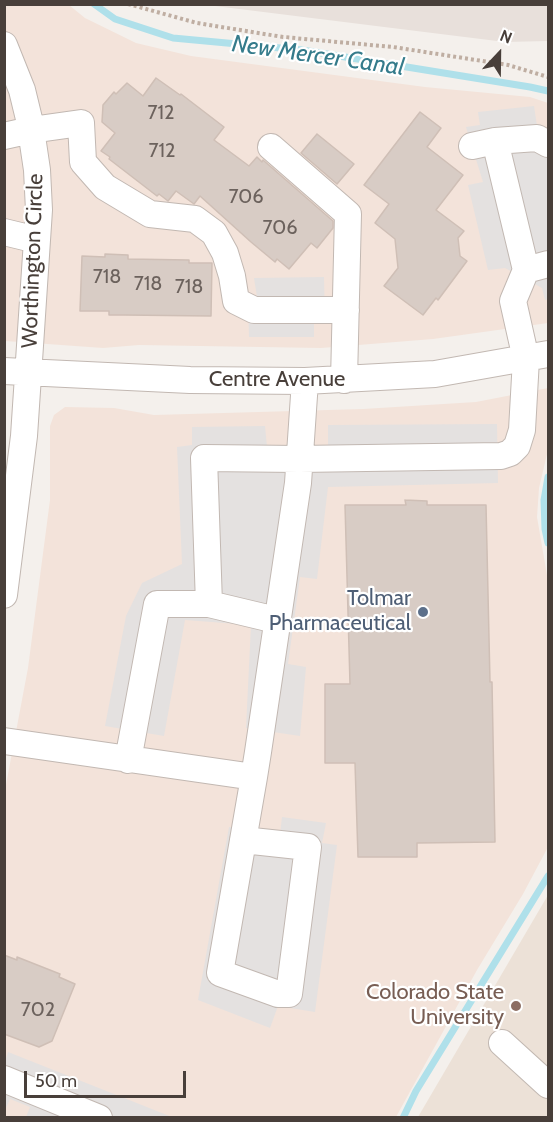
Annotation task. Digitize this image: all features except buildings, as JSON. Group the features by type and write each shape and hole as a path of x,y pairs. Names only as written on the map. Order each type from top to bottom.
{"street":[{"name":"Worthington Circle","path":"4,45 22,90 31,130 38,180 39,210 37,240 16,372 24,436 4,596"},
{"path":"4,136 81,123 83,162 105,187 150,214 195,219 214,233 225,253 236,301 254,310 346,310"},
{"path":"209,604 204,458 501,456 510,453 517,446 537,357 513,301 538,267 483,143 537,138 549,144"},
{"path":"271,147 348,214 344,380"},
{"path":"4,232 37,240"},
{"name":"Centre Avenue","path":"16,372 190,380 344,380 435,374 537,357"},
{"path":"243,840 308,847 289,994 278,994 220,973 243,840 254,777 298,483 304,381"},
{"path":"128,760 157,604 209,604 276,620"},
{"path":"4,741 254,777"},
{"path":"502,1043 549,1085"},
{"path":"4,1080 99,1118"}],"path":[{"path":"128,4 197,22 261,34 393,46 508,65 549,77"}],"shaded area":[{"path":"4,5 69,5 85,18 136,43 191,56 425,87 530,97 548,103 548,323 433,339 321,348 139,345 103,348 5,341"},
{"path":"207,5 548,5 548,41 505,42"},
{"path":"534,106 537,126 548,130 548,299 545,300 542,288 505,268 488,270 468,185 483,182 466,127 480,125 478,112"},
{"path":"324,277 325,321 314,322 314,337 249,337 248,298 257,297 254,278"},
{"path":"548,388 548,450 539,488 537,517 548,581 548,847 396,1117 5,1118 5,790 28,668 50,500 50,426 54,415 65,407 114,408 154,415 363,409 476,402"},
{"path":"497,424 498,483 328,487 317,579 300,577 288,664 306,667 300,736 246,728 251,625 185,620 164,736 105,726 126,616 142,583 182,564 177,447 192,445 192,427 265,426 267,447 328,446 328,425"},
{"path":"282,817 326,823 322,843 337,845 315,1012 278,1006 270,1028 198,1000 229,827 280,834"},
{"name":"Colorado State University","path":"548,895 548,1117 418,1117"},
{"path":"8,1052 172,1117 26,1117 30,1107 10,1099 5,1110 5,1061"}],"waterway":[{"name":"New Mercer Canal","path":"94,4 115,19 173,38 302,50 548,91"},
{"name":"New Mercer Canal","path":"548,477 544,500 548,543"},
{"name":"New Mercer Canal","path":"403,1118 416,1091 548,876"}],"place":[{"name":"Tolmar Pharmaceutical","path":"423,612"},
{"name":"Colorado State University","path":"516,1006"}]}
